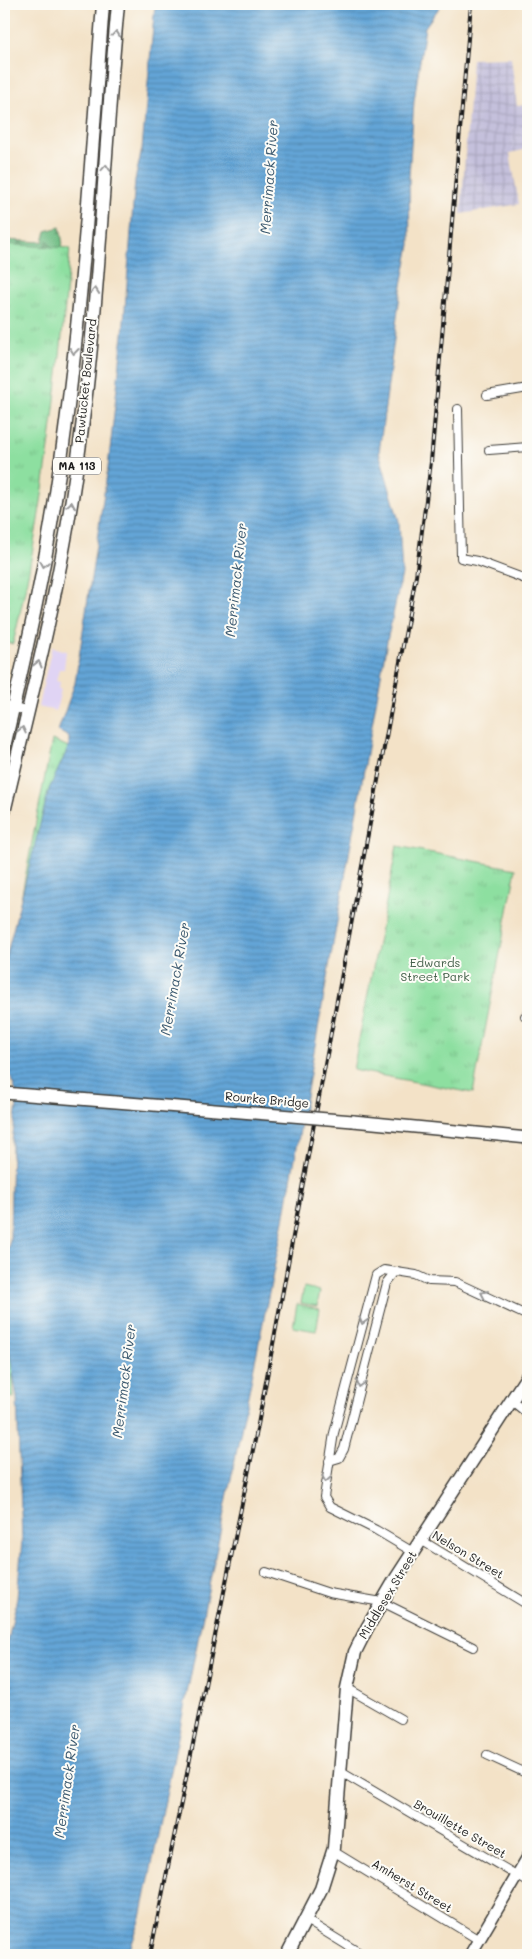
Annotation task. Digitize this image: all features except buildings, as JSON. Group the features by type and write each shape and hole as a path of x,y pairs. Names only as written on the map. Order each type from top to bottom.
{"main road":[{"name":"Pawtucket Boulevard","path":"4,747 8,706 37,601 65,428 88,216 103,4"},
{"name":"Pawtucket Boulevard","path":"4,812 49,615 76,478 97,272 118,4"},
{"name":"Rourke Bridge","path":"4,1093 353,1121 528,1138"},
{"name":"Middlesex Street","path":"287,1955 321,1889 333,1851 341,1772 346,1688 355,1652 382,1602 413,1552 528,1375"},
{"path":"470,1955 528,1857"}],"street":[{"path":"487,395 528,388"},
{"path":"458,410 462,558 477,561 528,580"},
{"path":"489,450 528,447"},
{"path":"8,706 26,711"},
{"path":"413,1552 326,1504 324,1497 334,1432 374,1279 379,1272 384,1270 416,1276 429,1281 455,1282 528,1316"},
{"path":"329,1461 338,1458 344,1449 386,1283 396,1272"},
{"path":"512,1401 528,1414"},
{"name":"Nelson Street","path":"421,1540 528,1605"},
{"path":"266,1572 329,1593 382,1602 473,1647"},
{"path":"346,1688 401,1718"},
{"path":"487,1754 528,1774"},
{"name":"Brouillette Street","path":"341,1772 528,1882"},
{"name":"Amherst Street","path":"333,1851 479,1940"},
{"path":"306,1920 363,1955"}],"shaded area":[{"path":"511,58 517,106 528,105 528,149 510,153 519,204 461,214 472,59"},
{"path":"52,647 66,651 64,669 59,669 56,681 60,682 59,688 61,689 56,711 38,707"}],"green space":[{"path":"60,227 63,245 50,255 4,256 4,240 43,242 46,231"},
{"path":"4,244 70,248 61,348 42,497 13,644 4,642"},
{"path":"52,740 71,748 10,1040 4,1159 4,985"},
{"name":"Edwards Street Park","path":"397,846 516,869 473,1093 353,1070"},
{"path":"4,1234 14,1398 4,1396"},
{"path":"304,1287 320,1291 317,1306 301,1303"},
{"path":"297,1304 320,1309 316,1331 293,1327"}],"water":[{"name":"Merrimack River","path":"155,4 442,4 425,27 414,101 409,176 410,245 400,295 379,452 399,521 402,574 387,641 284,1220 141,1918 128,1955 4,1955 4,1660 17,1598 22,1540 17,1398 4,1319 4,1263 10,1240 12,1141 18,1098 9,1071 4,1026 4,965 49,789 69,746 69,737 58,731 75,683 108,467 123,334 135,180 142,149"}],"railway":[{"path":"150,1955 257,1430 416,576 431,462 471,4"}]}
